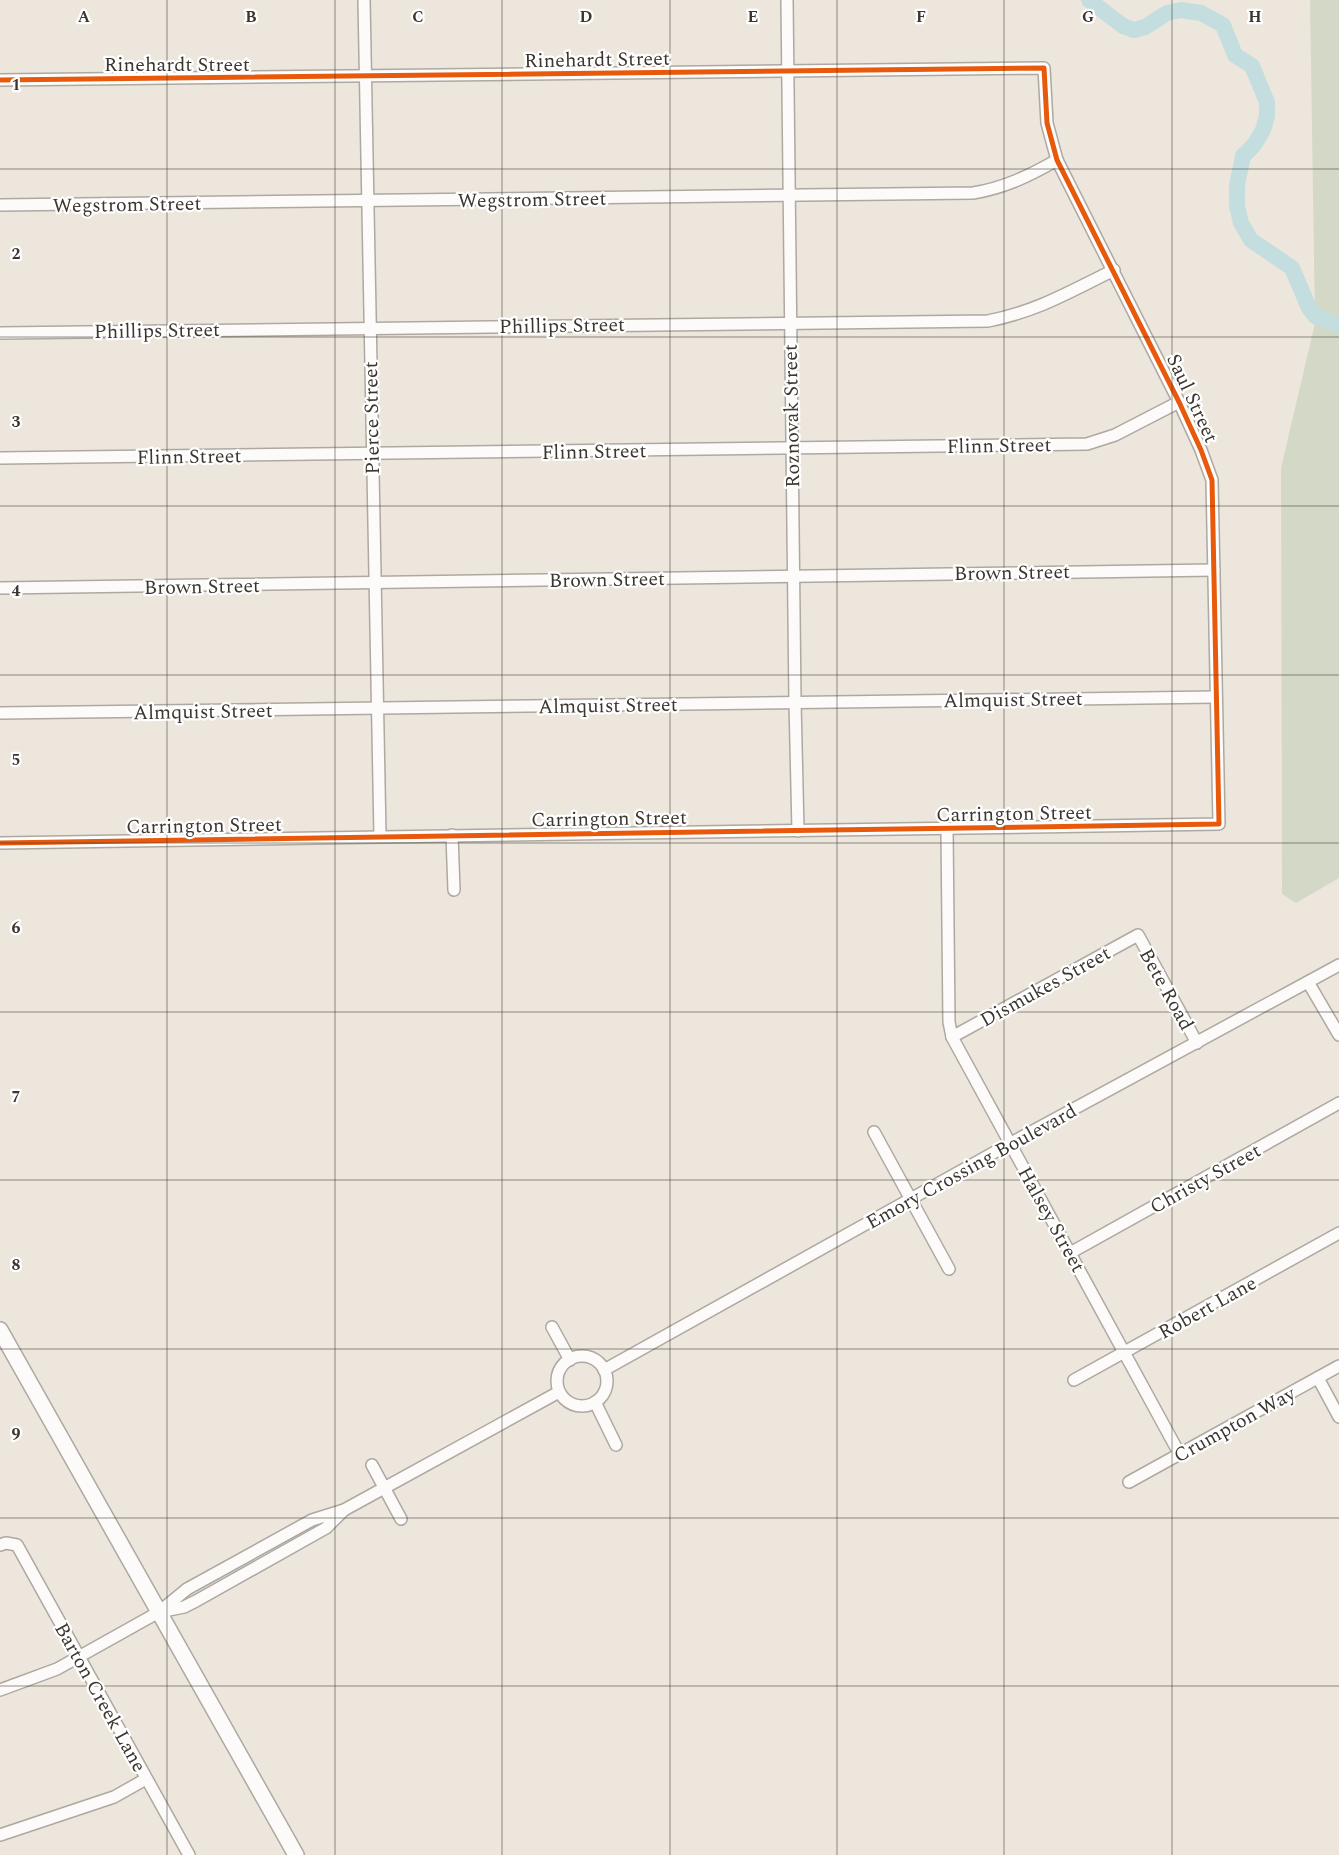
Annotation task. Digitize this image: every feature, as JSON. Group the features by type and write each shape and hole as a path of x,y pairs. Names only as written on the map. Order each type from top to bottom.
{"main road":[{"path":"0,1330 296,1855"}],"street":[{"name":"Pierce Street","path":"364,0 380,836"},
{"name":"Roznovak Street","path":"787,0 793,575 798,831"},
{"name":"Rinehardt Street","path":"0,80 366,78 1044,68"},
{"name":"Saul Street","path":"1044,68 1047,123 1056,160 1114,270 1179,402 1202,450 1212,480 1219,824"},
{"name":"Wegstrom Street","path":"0,206 973,193 1005,186 1026,177 1056,160"},
{"name":"Phillips Street","path":"0,333 988,321 1014,316 1050,303 1114,270"},
{"name":"Flinn Street","path":"0,458 1087,444 1115,435 1179,402"},
{"name":"Brown Street","path":"0,588 375,584 793,575 1214,570"},
{"name":"Almquist Street","path":"0,713 1216,697"},
{"name":"Carrington Street","path":"0,843 1219,824"},
{"name":"Halsey Street","path":"947,829 949,1022 952,1037 1180,1453"},
{"path":"452,835 454,890"},
{"name":"Dismukes Street","path":"952,1037 1138,935"},
{"name":"Bete Road","path":"1138,935 1197,1043"},
{"name":"Emory Crossing Boulevard","path":"604,1370 910,1199 1339,965"},
{"path":"1308,982 1339,1035"},
{"name":"Christy Street","path":"1070,1253 1339,1103"},
{"path":"874,1132 949,1269"},
{"name":"Robert Lane","path":"1074,1380 1339,1233"},
{"path":"552,1327 570,1360"},
{"path":"583,1357 592,1359 604,1370 606,1385 604,1393 595,1402 577,1406 564,1398 559,1392 558,1375 561,1367 570,1360 583,1357"},
{"name":"Crumpton Way","path":"1129,1482 1339,1366"},
{"path":"1318,1378 1339,1417"},
{"path":"0,1690 57,1669 159,1612 187,1589 312,1520 344,1510 559,1392"},
{"path":"595,1402 616,1445"},
{"path":"372,1465 401,1520"},
{"name":"Barton Creek Lane","path":"6,1544 17,1545 189,1855"},
{"path":"0,1835 114,1797 146,1779"}],"green space":[{"path":"1310,0 1339,0 1339,878 1296,903 1282,894 1281,468 1315,323"}],"waterway":[{"path":"1089,0 1123,26 1134,30 1145,27 1167,13 1181,10 1201,13 1223,25 1235,55 1252,66 1267,102 1267,116 1263,130 1254,145 1243,156 1237,185 1237,206 1241,223 1251,240 1292,268 1309,308 1315,316 1339,325"}],"cycle path":[{"path":"0,80 1044,68 1047,123 1057,160 1179,402 1201,450 1212,480 1219,824 0,843"}]}
